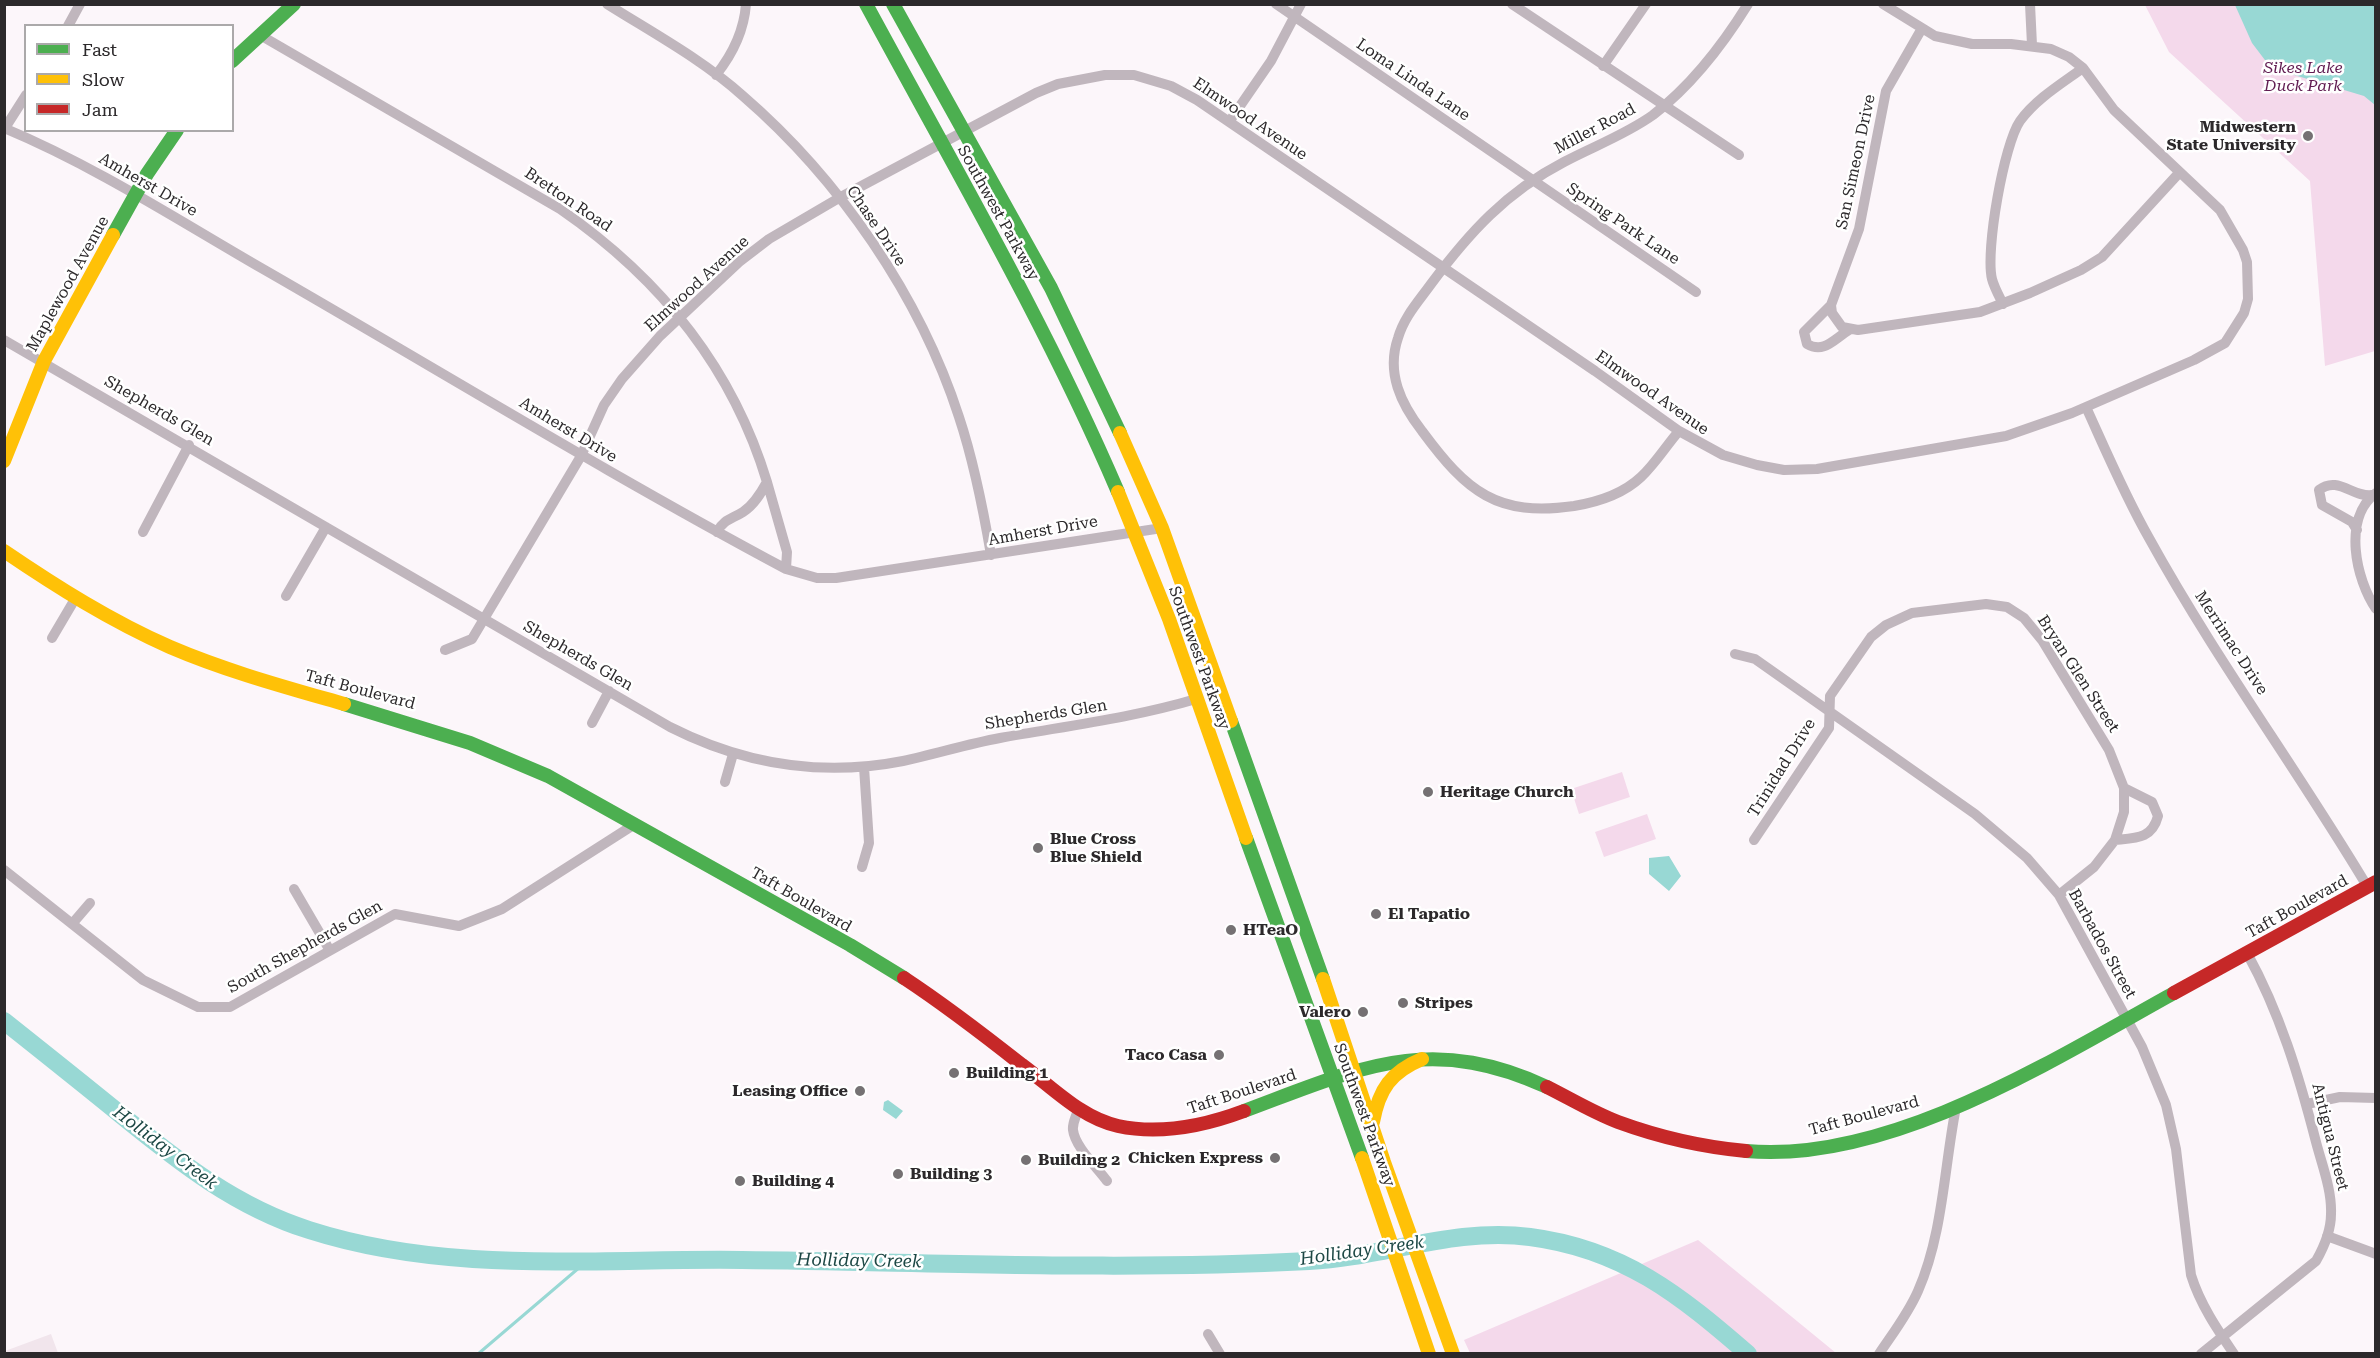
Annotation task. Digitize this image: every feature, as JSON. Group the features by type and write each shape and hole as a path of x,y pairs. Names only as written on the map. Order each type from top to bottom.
{"main road":[{"path":"234,59 294,4"},
{"name":"Southwest Parkway","path":"866,4 1027,300 1087,422 1136,531 1366,1168 1429,1353"},
{"name":"Southwest Parkway","path":"893,4 1051,288 1110,410 1162,528 1355,1070 1431,1297 1453,1353"},
{"name":"Maplewood Avenue","path":"4,461 44,361 136,195 176,132"},
{"path":"1087,422 1110,410"},
{"name":"Taft Boulevard","path":"4,551 75,599 129,628 228,669 417,723 489,749 547,776 899,975 1078,1107 1114,1125 1161,1131 1194,1127 1355,1070 1389,1062 1422,1059 1475,1062 1541,1084 1617,1121 1696,1142 1754,1151 1792,1151 1831,1144 1956,1107 2036,1069 2371,884"},
{"path":"1271,907 1293,895"},
{"path":"1372,1125 1377,1095 1388,1078 1404,1066 1422,1059"}],"street":[{"path":"69,24 80,4"},
{"name":"Chase Drive","path":"607,4 743,95 785,136 839,198 875,249 916,315 959,417 982,502 991,555"},
{"path":"716,75 735,47 742,27 746,4"},
{"name":"Loma Linda Lane","path":"1276,4 1534,181"},
{"path":"1229,122 1271,61 1301,4"},
{"path":"1512,4 1662,106 1739,155"},
{"path":"1603,66 1646,4"},
{"name":"Miller Road","path":"1679,432 1641,477 1620,491 1591,503 1529,510 1516,508 1487,497 1460,477 1432,445 1406,407 1395,379 1393,362 1404,321 1483,219 1563,162 1627,131 1662,106 1716,52 1748,4"},
{"path":"1882,4 1921,30 1941,38 1972,45 2032,45 2051,49 2069,57 2084,68 2030,109 2014,133 2006,161 1990,256 1992,279 2003,304"},
{"path":"2030,4 2032,45"},
{"name":"San Simeon Drive","path":"1921,30 1886,92 1859,229 1831,305 1804,332 1807,345 1816,350 1825,348 1833,339 1849,330 1980,312 2081,270 2102,257 2180,173"},
{"name":"Bretton Road","path":"260,35 560,209 594,232 636,270 681,317 712,358 748,424 788,552 786,569"},
{"name":"Elmwood Avenue","path":"445,650 472,639 581,456 604,405 622,379 660,336 746,257 791,225 941,143 1036,93 1078,78 1134,75 1171,86 1229,122 1444,267 1700,445 1740,461 1784,470 1802,470 2006,436 2086,406 2214,351 2225,343 2244,313 2249,288 2243,250 2220,210 2114,110 2084,68"},
{"path":"5,128 24,98"},
{"name":"Amherst Drive","path":"5,128 86,166 436,368 581,456 786,569 817,578 836,578 1162,528"},
{"name":"Spring Park Lane","path":"1534,181 1696,292"},
{"path":"1831,305 1836,322 1849,330"},
{"name":"Shepherds Glen","path":"4,340 189,445 609,691 690,737 733,754 758,761 805,767 864,767 904,760 974,742 1113,720 1196,699"},
{"name":"Merrimac Drive","path":"2086,406 2150,540 2218,653 2371,884"},
{"path":"143,532 189,445"},
{"path":"717,531 722,522 743,512 752,504 767,482"},
{"path":"2357,530 2352,522 2322,505 2319,490 2327,485 2337,484 2364,496 2374,494"},
{"path":"2374,494 2362,511 2357,530 2356,563 2361,583 2376,609"},
{"path":"286,596 327,527"},
{"path":"52,638 75,599"},
{"name":"Bryan Glen Street","path":"1828,710 1830,696 1871,637 1886,625 1912,613 1986,604 2007,607 2024,618 2042,640 2109,750 2124,788 2124,812 2115,840 2094,867 2059,895"},
{"name":"Barbados Street","path":"1735,654 1755,659 1975,814 2026,858 2059,895 2155,1073 2171,1123 2191,1275 2196,1292 2234,1353"},
{"path":"592,723 609,691"},
{"name":"Trinidad Drive","path":"1754,840 1829,728 1828,710"},
{"path":"725,782 733,754"},
{"path":"862,867 869,843 864,767"},
{"path":"2115,840 2144,837 2155,828 2158,816 2152,802 2124,788"},
{"name":"South Shepherds Glen","path":"4,870 143,980 198,1007 230,1007 329,949 395,914 459,926 502,909 635,824"},
{"path":"294,889 329,949"},
{"path":"72,924 90,903"},
{"name":"Antigua Street","path":"2201,1353 2223,1338 2311,1266 2322,1251 2331,1215 2330,1200 2307,1104 2282,1024 2247,953"},
{"path":"2307,1104 2350,1096 2376,1098"},
{"path":"1078,1107 1078,1115 1073,1128 1075,1138 1107,1181"},
{"path":"1879,1353 1908,1313 1926,1268 1941,1208 1956,1107"},
{"path":"2327,1236 2376,1254"},
{"path":"1208,1334 1220,1353"}],"shaded area":[{"path":"51,1334 58,1353 5,1353 5,1351"}],"green space":[{"name":"Sikes Lake Duck Park","path":"2145,5 2375,5 2375,351 2325,366 2310,181 2169,52"},
{"path":"1622,772 1630,797 1579,814 1571,789"},
{"path":"1647,814 1656,839 1604,857 1595,832"},
{"path":"1698,1240 1836,1353 1470,1353 1464,1340"}],"water":[{"path":"2235,5 2375,5 2375,105 2364,96 2271,68 2252,43"},
{"path":"1669,856 1681,876 1669,891 1649,874 1649,858"},
{"path":"888,1100 903,1111 896,1119 883,1110 884,1102"}],"waterway":[{"name":"Holliday Creek","path":"4,1021 186,1166 233,1196 282,1220 309,1230 362,1244 470,1259 524,1261 742,1260 1168,1265 1309,1261 1474,1236 1530,1237 1594,1252 1622,1264 1674,1294 1748,1354"},
{"path":"478,1354 587,1261"}],"traffic: fast":[{"path":"234,59 294,4"},
{"path":"866,4 1030,306 1118,492"},
{"path":"893,4 1051,288 1120,433"},
{"path":"113,235 147,174 176,132"},
{"path":"344,704 470,743 548,776 850,945 904,978"},
{"path":"1231,721 1323,979"},
{"path":"1246,838 1362,1158"},
{"path":"1746,1151 1800,1151 1856,1141 1912,1124 1968,1102 2023,1076 2174,993"},
{"path":"1244,1111 1358,1070 1429,1059 1465,1062 1504,1071 1547,1087"}],"traffic: slow":[{"path":"4,461 44,361 113,235"},
{"path":"1120,433 1162,528 1231,721"},
{"path":"1118,492 1169,619 1246,838"},
{"path":"4,551 85,603 170,647 234,671 344,704"},
{"path":"1323,979 1384,1162 1453,1354"},
{"path":"1373,1122 1379,1100 1388,1083 1402,1070 1422,1059"},
{"path":"1362,1158 1429,1354"}],"traffic: jam":[{"path":"2174,993 2376,882"},
{"path":"904,978 964,1020 1067,1101 1104,1122 1134,1129 1182,1128 1244,1111"},
{"path":"1547,1087 1600,1114 1633,1127 1697,1144 1746,1151"}],"place":[{"name":"Midwestern State University","path":"2308,136"},
{"name":"Heritage Church","path":"1428,792"},
{"name":"Blue Cross Blue Shield","path":"1038,848"},
{"name":"El Tapatio","path":"1376,914"},
{"name":"HTeaO","path":"1231,930"},
{"name":"Stripes","path":"1403,1003"},
{"name":"Valero","path":"1363,1012"},
{"name":"Taco Casa","path":"1219,1055"},
{"name":"Building 1","path":"954,1073"},
{"name":"Leasing Office","path":"860,1091"},
{"name":"Chicken Express","path":"1275,1158"},
{"name":"Building 2","path":"1026,1160"},
{"name":"Building 3","path":"898,1174"},
{"name":"Building 4","path":"740,1181"}]}
